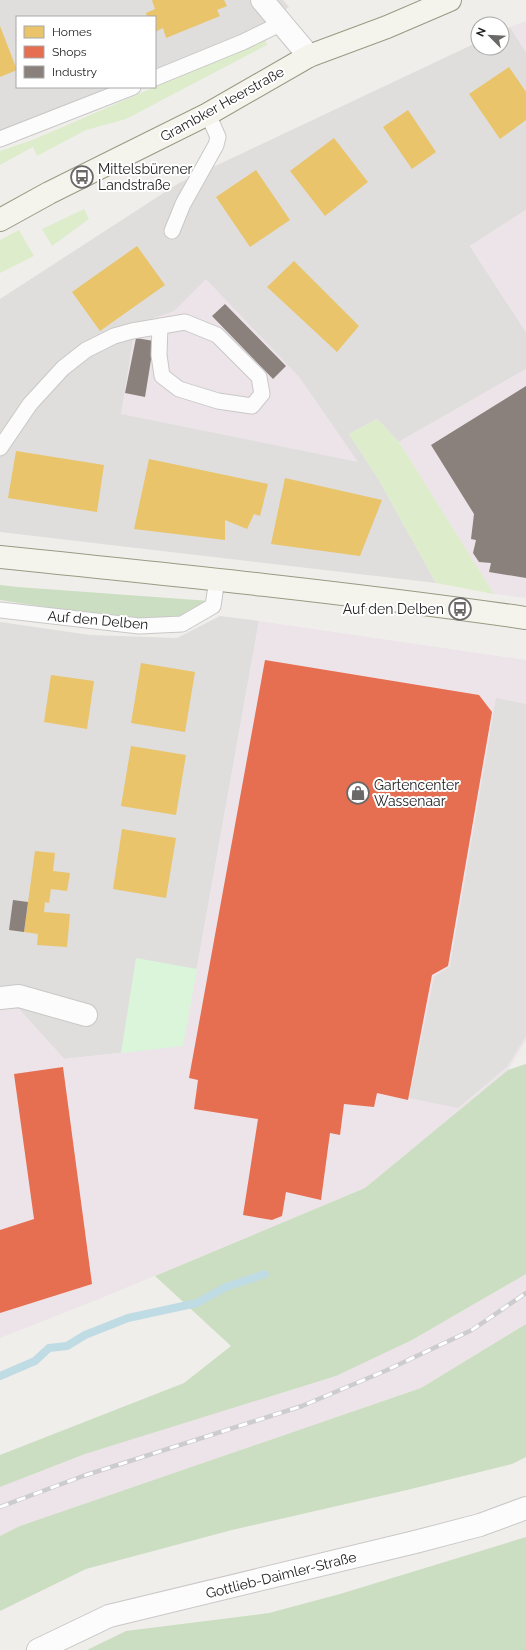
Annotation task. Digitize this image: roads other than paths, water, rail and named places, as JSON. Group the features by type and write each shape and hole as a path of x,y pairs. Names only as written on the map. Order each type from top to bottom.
{"main road":[{"name":"Grambker Heerstraße","path":"0,220 49,193 208,114 309,56 387,27 450,0"},
{"path":"0,557 216,579 526,618"}],"street":[{"path":"262,0 309,56"},
{"path":"0,998 19,996 86,1015"},
{"name":"Gottlieb-Daimler-Straße","path":"38,1650 109,1616 415,1542 480,1525 526,1508"}],"lane":[{"path":"156,78 243,42 282,23"},
{"path":"0,139 130,88"},
{"path":"172,230 183,204 216,145 218,137 208,114"},
{"path":"0,448 30,404 63,368 86,350 114,336 160,326 185,322 217,335 259,377 262,394 252,406 218,401 179,389 162,376 159,354 160,326"},
{"name":"Auf den Delben","path":"0,610 139,626 182,624 213,606 216,579"}],"waterway":[{"path":"0,1376 35,1361 49,1348 67,1346 85,1335 128,1318 197,1303 226,1287 265,1274"}],"railway":[{"path":"0,1507 83,1476 302,1406 385,1371 472,1330 526,1293"}],"place":[{"name":"Mittelsbürener Landstraße","path":"82,177"},
{"name":"Auf den Delben","path":"460,609"},
{"name":"Gartencenter Wassenaar","path":"358,793"}]}
